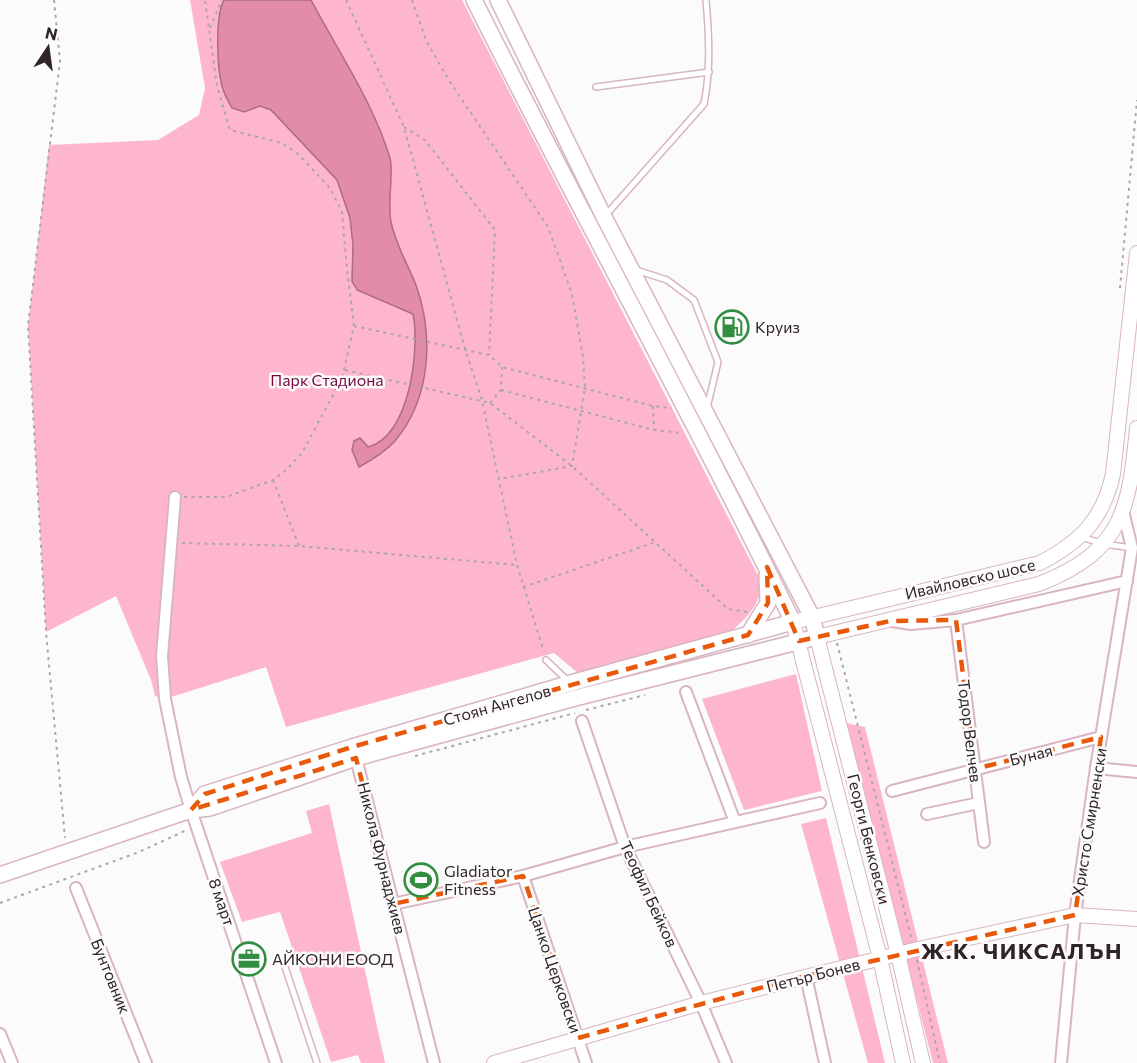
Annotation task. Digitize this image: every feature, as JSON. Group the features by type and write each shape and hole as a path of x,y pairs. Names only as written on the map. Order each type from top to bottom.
{"main road":[{"path":"474,0 532,117 687,409 793,622"},
{"name":"Георги Бенковски","path":"498,0 604,217 812,617 817,637"},
{"path":"748,635 768,603 769,586 766,567"},
{"name":"Стоян Ангелов","path":"190,810 205,794 352,747 570,683 793,622"},
{"name":"Стоян Ангелов","path":"0,875 190,810 210,808 356,758 575,698 817,637"}],"street":[{"name":"Ивайловско шосе","path":"812,617 1040,563 1081,537 1104,506 1113,474 1135,295 1137,253"},
{"name":"Ивайловско шосе","path":"817,637 1039,584 1066,574 1104,544 1123,511 1133,469 1137,428"},
{"name":"8 март","path":"175,496 162,656 165,699 190,810 276,1063"},
{"path":"1123,511 1135,548"},
{"name":"Христо Смирненски","path":"1061,1063 1075,915 1096,768 1127,581 1135,548"},
{"path":"890,621 911,624 956,620 1127,581"},
{"name":"Стоян Ангелов","path":"793,622 812,617"},
{"name":"Тодор Велчев","path":"956,620 984,842"},
{"name":"Георги Бенковски","path":"793,622 880,958 903,1063"},
{"name":"Георги Бенковски","path":"817,637 898,954 923,1063"},
{"path":"686,692 735,822"},
{"name":"Теофил Бейков","path":"582,721 625,847 701,1003 726,1063"},
{"name":"Буная","path":"892,791 1101,737"},
{"name":"Никола Фурнаджиев","path":"356,758 434,1063"},
{"path":"1096,768 1137,772"},
{"path":"393,904 523,876 625,847 820,803"},
{"path":"927,814 979,803"},
{"name":"Цанко Церковски","path":"523,876 586,1063"},
{"name":"Бунтовник","path":"76,888 146,1063"},
{"name":"Петър Бонев","path":"494,1063 701,1003 914,950 1075,915 1137,919"},
{"path":"806,976 825,1063"},
{"path":"0,1034 12,1063"}],"lane":[{"path":"604,217 704,104 709,72 710,42 705,0"},
{"path":"596,87 709,72"},
{"path":"631,268 667,280 694,300 718,362 706,412"},
{"path":"1081,537 1104,544 1135,548"},
{"path":"546,660 570,683"},
{"path":"284,964 317,1063"}],"path":[{"path":"54,0 60,60 28,326 46,632 66,853"},
{"path":"175,496 226,497 273,480 285,471 302,453 345,370 354,326 346,270 342,212 330,188 298,154 282,143 230,130 217,86 205,0"},
{"path":"210,30 222,0"},
{"path":"346,0 404,127 465,349 482,400 517,565 546,660"},
{"path":"412,0 426,40 448,79 548,227 572,294 583,357 585,387 572,466"},
{"path":"1119,298 1137,100"},
{"path":"404,127 425,141 495,230 489,355"},
{"path":"354,326 489,355 502,367 653,406 687,409"},
{"path":"490,403 501,390 502,367"},
{"path":"345,370 433,388 490,403 572,466 728,609 763,614"},
{"path":"501,390 654,430 700,435"},
{"path":"653,406 654,430"},
{"path":"500,479 572,466"},
{"path":"273,480 299,546"},
{"path":"172,542 299,546 517,565"},
{"path":"523,587 654,542"},
{"path":"834,634 914,950 940,1063"},
{"path":"406,759 648,694"},
{"path":"0,903 139,852 196,826"}],"highlighted area":[{"path":"767,567 799,641 890,621 956,620 975,769 1101,737 1075,915 789,980 578,1038 523,876 393,904 356,758 191,810 205,794 352,747 748,635 768,603"}],"green space":[{"name":"Парк Стадиона","path":"190,0 462,0 762,583 752,611 731,632 578,673 554,653 286,727 266,667 165,699 155,696 151,680 116,596 46,632 28,326 49,145 158,140 199,115 205,88"},
{"path":"796,674 822,791 744,810 702,699"},
{"path":"846,723 865,727 948,1063 933,1063"},
{"path":"329,804 385,1063 361,1063 358,1055 331,1062 280,912 242,922 220,862 312,833 306,811"},
{"path":"826,818 885,1063 868,1063 801,824"}],"shaded area":[{"path":"224,0 311,0 365,97 390,158 391,222 422,305 427,345 426,366 416,406 407,424 387,449 359,467 352,450 354,441 360,438 368,447 382,440 394,427 403,409 413,368 415,329 413,314 357,290 352,281 353,245 350,218 337,180 271,110 260,106 244,112 232,108 223,89 219,67 218,29"}],"place":[{"name":"Круиз","path":"732,327"},
{"name":"Gladiator Fitness","path":"421,880"},
{"name":"АЙКОНИ ЕООД","path":"249,959"}],"district":[{"name":"Ж.К. ЧИКСАЛЪН","path":"1022,951"}]}
